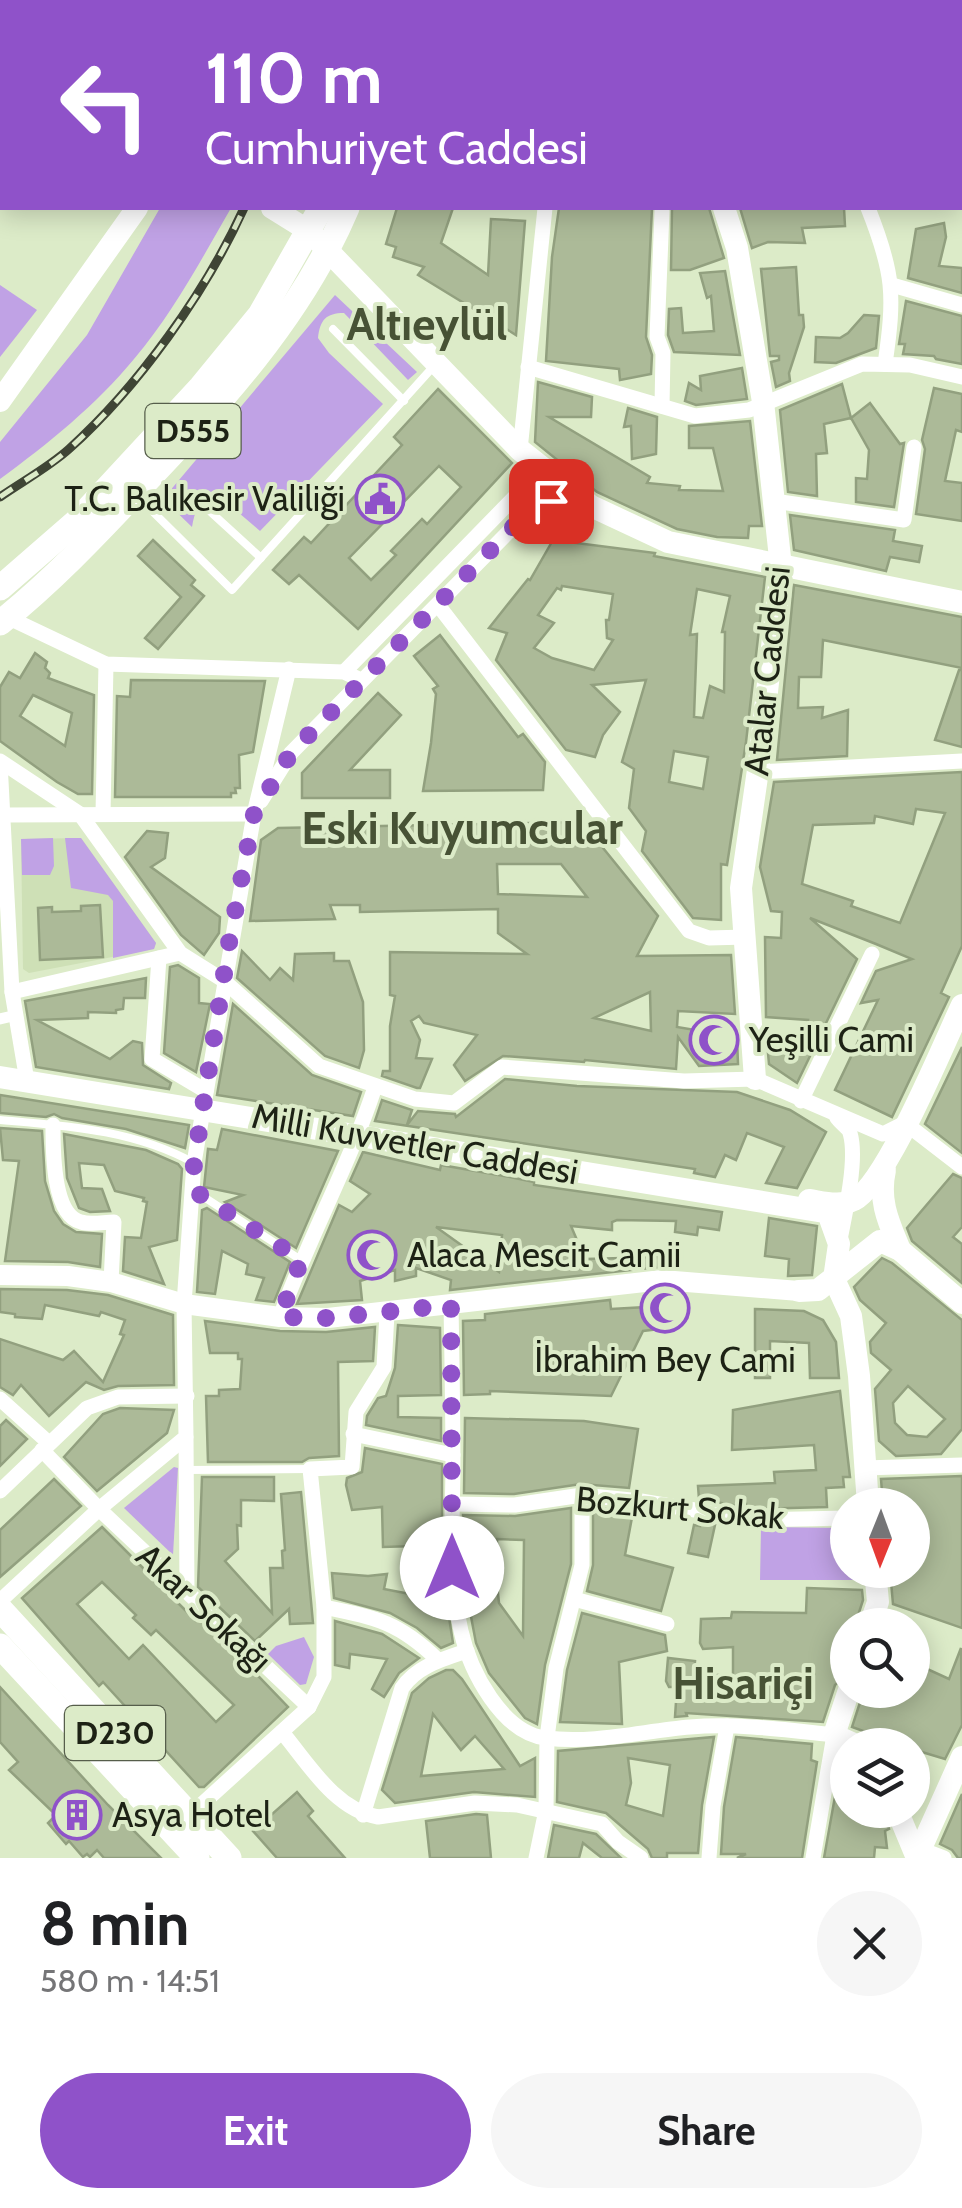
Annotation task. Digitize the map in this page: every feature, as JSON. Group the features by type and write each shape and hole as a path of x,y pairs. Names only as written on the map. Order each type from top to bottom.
{"highway":[{"name":"D555","path":"4,620 60,572 243,376 280,324 318,241 321,210"},
{"name":"D555","path":"0,588 76,522 200,387 345,210"},
{"name":"D230","path":"0,1609 229,1858"},
{"name":"D230","path":"0,1646 197,1858"}],"main road":[{"path":"0,402 136,210"},
{"path":"275,210 318,241 520,450 591,506 668,542 962,602"},
{"name":"Atalar Caddesi","path":"725,210 737,248 763,402 780,567 742,888 755,1079"},
{"path":"866,1488 851,1316 834,1279 838,1209 869,1189 889,1157 962,1005"},
{"name":"Milli Kuvvetler Caddesi","path":"0,1077 205,1100 360,1136 710,1193 838,1209"},
{"path":"889,1157 883,1178 884,1212 900,1250"},
{"path":"798,1292 818,1290 880,1242 900,1250 962,1303"},
{"path":"925,1856 960,1766"},
{"path":"908,1828 925,1856"}],"street":[{"path":"520,450 545,210"},
{"path":"869,210 891,272 885,364"},
{"path":"662,212 657,337 664,352 662,406"},
{"path":"892,285 962,304"},
{"path":"528,367 696,416 749,410 862,364 910,366 962,377"},
{"path":"774,501 904,520 914,447"},
{"path":"344,672 542,469"},
{"path":"254,814 291,753 533,507 551,501 591,506"},
{"path":"438,605 689,931 709,938 746,938"},
{"path":"4,620 106,664 344,672 361,680"},
{"path":"102,814 106,664"},
{"path":"187,1591 184,1304 194,1163 229,943 254,814 289,670"},
{"path":"0,761 80,814 180,953 223,980 318,1066 415,1099 454,1103 502,1067 684,1080 755,1079 883,1134 905,1123 962,1167"},
{"path":"0,761 12,992 27,1082"},
{"path":"758,772 962,761"},
{"path":"2,816 254,814"},
{"path":"12,992 180,953"},
{"path":"801,1101 872,954"},
{"path":"159,958 150,1019 152,1059 205,1100"},
{"path":"0,1019 17,1015"},
{"path":"280,1317 301,1260 360,1136 376,1087"},
{"path":"834,1116 848,1130 851,1154 838,1209"},
{"path":"53,1125 56,1182 70,1216 80,1222 114,1222 111,1282"},
{"path":"0,1275 68,1276 111,1282 184,1304 280,1317 388,1314 662,1280 798,1292"},
{"path":"451,1305 452,1568 467,1651 507,1718 526,1734 547,1738 727,1726 830,1735"},
{"path":"190,1815 308,1707 324,1678 324,1608 310,1468 352,1467 353,1434 361,1400 384,1366 388,1314"},
{"path":"0,1491 87,1408 118,1397 187,1396"},
{"name":"Akar Sokağı","path":"0,1399 99,1509 308,1707"},
{"path":"353,1434 453,1455"},
{"path":"0,1601 99,1509 186,1437"},
{"path":"864,1468 962,1465"},
{"path":"536,1858 546,1810 547,1738 556,1668 584,1542 582,1495"},
{"name":"Bozkurt Sokak","path":"452,1504 515,1505 582,1495 754,1520 830,1518"},
{"path":"574,1599 667,1624"},
{"path":"324,1608 372,1617 404,1630 438,1660"},
{"path":"363,1814 402,1688 410,1676 438,1660 467,1651"},
{"path":"709,1858 713,1806 727,1726"},
{"path":"282,1732 324,1783 363,1814 378,1817 491,1802 546,1810 602,1824 618,1842 641,1858"},
{"path":"813,1858 830,1758"}],"lane":[{"path":"334,329 404,401"},
{"path":"135,494 232,590 436,364"},
{"path":"203,506 262,558"},
{"path":"0,1120 114,1132 175,1152 194,1163"},
{"path":"193,1190 301,1260"},
{"path":"186,1470 310,1468"}],"shaded area":[{"path":"159,210 230,210 174,305 134,359 71,423 0,479 0,442 87,335"},
{"path":"0,285 37,310 0,357"},
{"path":"335,295 417,372 408,380 344,313 328,316 320,326 318,338 383,404 260,531 218,495 199,506 192,527 163,499"},
{"path":"53,838 54,866 50,875 22,875 21,839"},
{"path":"65,838 81,838 156,943 154,949 113,958 113,901 108,895 71,888"},
{"path":"81,838 156,943 154,949 29,973 23,969 21,839"},
{"path":"174,1467 178,1468 173,1555 124,1508"},
{"path":"761,1527 830,1528 830,1580 760,1580"},
{"path":"304,1637 314,1657 306,1684 300,1685 268,1654 276,1646"}],"building":[{"path":"396,210 452,210 441,243 488,275 491,219 525,221 516,335 418,275 424,267 393,257 396,247 386,244"},
{"path":"559,210 652,210 646,337 652,355 651,374 620,380 619,369 546,361"},
{"path":"672,210 710,210 724,258 690,270 671,270"},
{"path":"741,210 844,210 845,226 802,228 805,243 768,242 752,248"},
{"path":"944,223 946,237 939,266 962,268 962,293 908,278 916,229"},
{"path":"796,267 799,315 803,315 804,327 790,381 776,387 771,362 779,360 779,356 770,356 761,269"},
{"path":"725,271 740,355 674,352 668,335 669,309 681,308 683,333 714,331 711,296 707,298 700,273"},
{"path":"906,301 962,316 962,364 934,356 903,354 905,344 899,344"},
{"path":"864,315 879,316 876,348 836,363 815,362 816,337 840,338"},
{"path":"742,368 747,399 696,405 685,401 689,383 701,390 700,376"},
{"path":"538,382 592,397 591,417 549,417 650,477 647,483 680,486 679,490 723,491 713,448 689,448 689,426 750,421 762,526 749,526 748,538 677,529 597,492 535,442"},
{"path":"842,384 851,418 824,424 827,453 816,454 817,496 788,492 780,410"},
{"path":"934,388 962,394 962,432 956,430 945,481 962,483 962,521 916,514 925,449 922,440"},
{"name":"T.C. Balıkesir Valiliği","path":"438,389 512,463 358,629 299,575 289,584 273,570 304,537 311,543 402,445 394,437","holes":["439,466 461,487 427,524 422,519 391,551 396,555 371,580 349,558"]},
{"path":"870,403 900,444 904,443 894,507 856,502 856,478 867,479 869,450 851,418"},
{"path":"628,408 657,417 656,454 632,459 631,426 624,427"},
{"path":"790,515 895,530 893,541 922,546 919,562 890,557 886,571 794,550"},
{"path":"153,540 195,580 191,585 204,596 158,649 145,638 181,597 138,556"},
{"path":"553,540 655,553 654,556 765,577 746,742 727,865 721,864 721,920 693,918 642,851 646,831 629,808 634,769 622,762 646,680 592,685 620,712 603,735 595,757 566,750 496,660 507,633 489,628 530,580","holes":["562,586 613,594 606,620 607,638 613,640 594,670 552,658 534,648 554,623 538,615","697,589 730,596 722,632 724,692 710,686 703,718 694,717 697,634 690,635","674,751 708,757 703,789 669,782"]},
{"path":"794,585 962,617 962,668 823,640 821,677 799,677 798,708 823,707 822,718 848,710 847,756 777,760"},
{"path":"440,635 518,737 523,734 545,762 543,790 423,791 436,694 433,689 438,686 414,656"},
{"path":"35,653 47,662 48,678 94,695 92,794 78,794 57,782 0,741 0,687 9,672 20,678","holes":["33,695 72,713 65,746 20,716"]},
{"path":"962,670 962,747 935,740"},
{"path":"131,680 265,681 253,752 239,755 240,788 235,788 236,793 231,793 231,797 115,797 117,696 130,697"},
{"path":"378,693 401,715 350,770 390,770 390,798 302,798 302,773"},
{"path":"962,772 962,946 941,993 949,997 892,1117 835,1090 878,1000 861,1003 876,971 912,959 810,918 857,959 797,1083 769,1064 767,1042 802,1048 808,1020 766,1017 765,937 781,938 782,912 771,911 760,867 774,782","holes":["916,809 945,813 900,923 851,906 853,901 802,884 813,825 874,823 875,816 913,824"]},
{"path":"582,822 658,916 637,956 731,955 735,1014 678,1011 677,1027 737,1037 738,1064 699,1066 678,1037 676,1069 503,1056 465,1081 454,1065 477,1035 424,1023 419,1016 411,1021 420,1040 416,1058 432,1059 420,1088 382,1076 383,1071 390,1071 395,996 390,995 390,952 527,954 498,933 498,909 360,912 360,905 330,905 335,919 250,921 261,840 278,828","holes":["497,864 561,864 587,897 498,894","650,992 651,1031 594,1018"]},
{"path":"147,831 168,833 165,858 151,867 220,917 219,933 204,955 181,935 125,857"},
{"path":"100,905 103,957 40,960 38,908 52,907 52,912 81,911 81,906"},
{"path":"242,951 270,980 280,968 293,980 295,954 334,953 334,961 349,961 363,1002 364,1050 359,1068 325,1056 237,978"},
{"path":"178,965 199,978 199,1003 210,1004 196,1072 164,1053 170,967"},
{"path":"146,978 145,998 124,998 123,1009 116,1013 88,1012 88,1018 37,1020 110,1059 133,1041 142,1043 143,1065 171,1083 169,1089 36,1067 25,1001"},
{"path":"233,1004 312,1075 361,1092 353,1116 217,1095"},
{"path":"962,1047 962,1153 925,1124"},
{"path":"505,1079 737,1092 790,1110 826,1132 797,1188 766,1183 784,1147 747,1133 736,1160 725,1155 715,1177 694,1173 695,1169 375,1121 382,1100 412,1110 407,1125 418,1111 456,1117"},
{"path":"0,1095 189,1125 185,1148 126,1129 54,1114 46,1117 0,1113"},
{"path":"0,1128 42,1131 45,1181 54,1211 63,1224 76,1232 102,1234 100,1267 5,1261 19,1161 3,1160"},
{"path":"222,1129 338,1151 296,1248 225,1202 243,1195 204,1187 208,1149 217,1150"},
{"path":"64,1134 146,1150 182,1169 177,1240 149,1247 164,1284 123,1271 125,1237 141,1238 147,1202 115,1191 104,1165 79,1163 82,1188 102,1189 110,1211 79,1208 67,1178"},
{"path":"363,1152 440,1170 441,1165 534,1185 722,1212 719,1230 698,1227 697,1235 675,1232 676,1221 617,1220 612,1222 612,1230 571,1226 585,1259 659,1257 658,1267 450,1290 451,1280 416,1268 416,1276 395,1281 395,1270 360,1281 362,1300 297,1304 339,1205 352,1212 370,1194 350,1181","holes":["436,1227 502,1235 499,1272"]},
{"path":"953,1174 962,1178 962,1227 953,1237 962,1244 962,1283 912,1241 907,1228"},
{"path":"207,1208 290,1262 274,1302 256,1300 264,1278 246,1274 248,1264 222,1251 215,1294 197,1292 202,1210"},
{"path":"769,1218 817,1226 812,1275 788,1276 789,1259 765,1256"},
{"path":"882,1258 962,1320 962,1429 941,1454 896,1456 879,1441 875,1389 891,1370 871,1353 870,1342 886,1323 860,1300 854,1287","holes":["908,1386 945,1419 927,1437 907,1435 895,1423 893,1403"]},
{"path":"0,1289 108,1295 173,1315 174,1385 104,1390 86,1382 49,1416 21,1385 13,1395 0,1387 0,1339 63,1360 74,1351 103,1382 124,1335 120,1334 125,1320 101,1312 99,1316 45,1305 42,1319 15,1317 0,1312"},
{"path":"644,1296 684,1296 687,1318 676,1319 677,1327 643,1331 611,1396 490,1391 464,1395 463,1321 485,1320 485,1314 610,1300 611,1309 646,1307"},
{"path":"755,1309 804,1311 823,1320 836,1342 839,1378 810,1378 809,1343 770,1341 770,1378 755,1378"},
{"path":"205,1321 280,1331 375,1327 373,1361 338,1362 339,1456 302,1462 208,1462 206,1396 219,1396 219,1390 240,1389 242,1359 238,1359 238,1353 210,1353"},
{"path":"398,1325 440,1328 441,1395 398,1396 398,1417 441,1418 441,1441 366,1425 378,1398 386,1396 395,1368"},
{"path":"840,1391 850,1477 843,1477 844,1487 826,1488 827,1507 755,1509 746,1504 699,1499 698,1486 775,1483 774,1472 816,1470 814,1445 732,1450 733,1410"},
{"path":"120,1408 174,1410 167,1433 97,1491 64,1457 103,1414"},
{"path":"465,1418 584,1421 638,1429 629,1488 581,1484 514,1494 464,1493"},
{"path":"6,1420 27,1439 0,1466 0,1426"},
{"path":"365,1448 442,1464 442,1572 453,1643 441,1648 390,1613 334,1598 332,1573 387,1574 384,1589 415,1595 415,1546 383,1547 382,1507 352,1510 347,1478 362,1472"},
{"path":"962,1476 962,1628 930,1617 930,1608 893,1604 892,1588 930,1588 930,1488 882,1488 881,1479"},
{"path":"202,1477 274,1477 274,1501 241,1500 238,1549 225,1561 272,1613 270,1568 283,1568 285,1550 281,1494 301,1492 313,1623 290,1624 289,1609 255,1641 198,1587"},
{"path":"54,1479 81,1506 0,1577 0,1530"},
{"path":"593,1507 633,1512 625,1555 673,1568 661,1611 587,1591 593,1565"},
{"path":"571,1508 571,1564 545,1665 537,1724 525,1718 489,1673 476,1643 466,1590 463,1515 515,1516","holes":["497,1539 524,1540 523,1636 499,1603 494,1555"]},
{"path":"700,1522 715,1525 708,1557 688,1553 694,1525 700,1526"},
{"path":"102,1527 288,1707 204,1787 199,1787 103,1682 99,1686 22,1598","holes":["102,1582 136,1615 133,1618 151,1635 156,1630 234,1705 216,1722 143,1645 129,1659 77,1604"]},
{"path":"807,1588 862,1590 860,1608 830,1608 830,1700 823,1722 686,1713 687,1716 675,1717 677,1687 669,1687 666,1681 668,1658 695,1661 694,1675 733,1675 733,1647 703,1649 701,1619 731,1618 732,1612 806,1613"},
{"path":"582,1613 665,1635 667,1651 619,1662 622,1724 560,1722 567,1670"},
{"path":"335,1621 382,1634 419,1658 399,1673 384,1697 372,1689 387,1659 350,1654 349,1668 335,1665"},
{"path":"961,1648 962,1725 945,1759 930,1754 930,1728 852,1727 858,1708 930,1708 930,1670 949,1679"},
{"path":"453,1670 520,1766 535,1758 535,1797 474,1792 395,1803 382,1790 412,1693 429,1678","holes":["433,1714 461,1750 475,1736 504,1769 421,1776"]},
{"path":"0,1687 161,1858 104,1858 97,1850 90,1857 83,1857 69,1841 66,1844 48,1823 56,1815 9,1770 18,1762 0,1742"},
{"path":"714,1737 698,1853 667,1853 667,1858 652,1858 648,1849 606,1813 557,1802 558,1751","holes":["628,1758 670,1765 663,1816 626,1805 631,1783"]},
{"path":"736,1737 812,1744 811,1760 817,1762 802,1858 737,1858 746,1854 721,1854 724,1807"},
{"path":"297,1792 313,1811 308,1816 345,1858 277,1858 253,1831"},
{"path":"962,1794 962,1858 958,1858 940,1844"},
{"path":"487,1815 491,1858 430,1858 426,1821"},
{"path":"830,1824 830,1828 889,1828 885,1831 887,1848 875,1847 874,1858 824,1858"},
{"path":"554,1825 596,1834 621,1858 602,1858 583,1843 579,1858 548,1858"}],"railway":[{"path":"0,497 61,456 145,368 190,305 243,210"}],"place":[{"name":"T.C. Balıkesir Valiliği","path":"380,499"},
{"name":"Yeşilli Cami","path":"714,1040"},
{"name":"Alaca Mescit Camii","path":"372,1255"},
{"name":"İbrahim Bey Cami","path":"665,1308"},
{"name":"Asya Hotel","path":"77,1815"}],"district":[{"name":"Altıeylül","path":"427,324"},
{"name":"Eski Kuyumcular","path":"462,828"},
{"name":"Hisariçi","path":"743,1683"}],"route":[{"path":"452,1568 451,1305 388,1314 280,1317 301,1260 193,1190 194,1163 254,814 291,753 533,507 551,501"}]}
